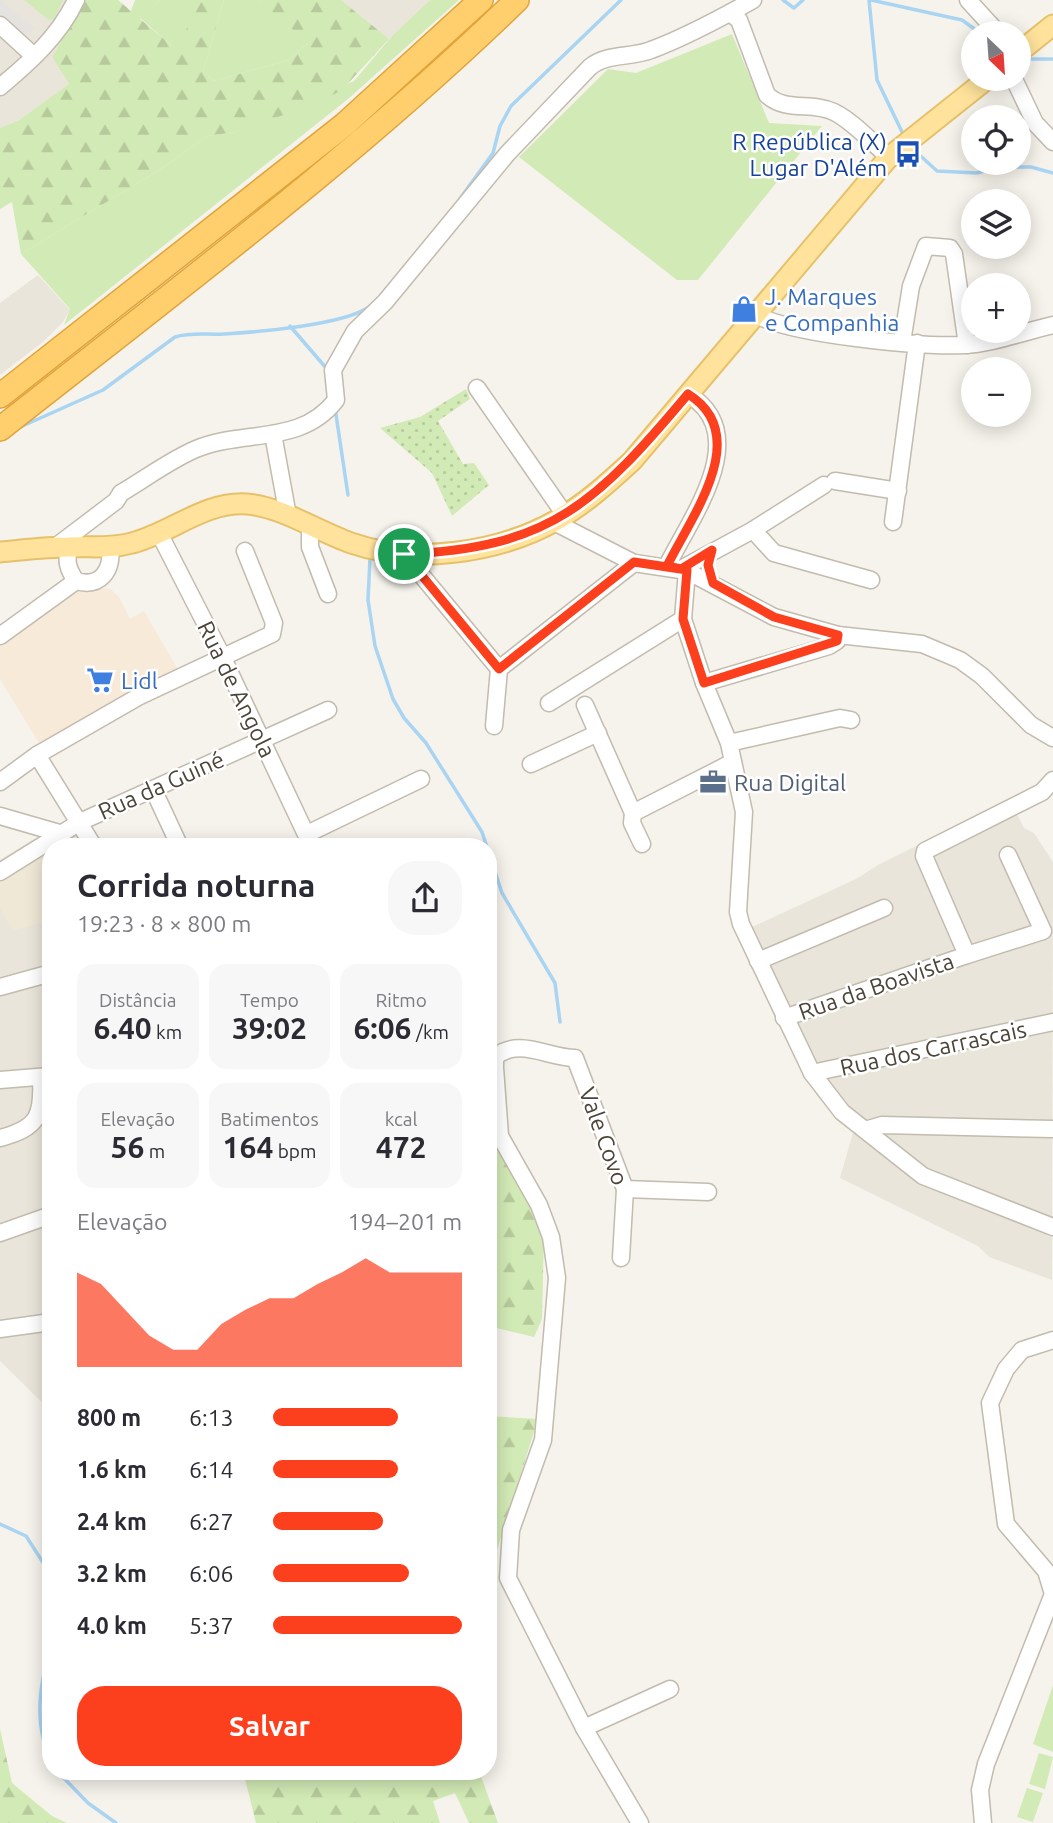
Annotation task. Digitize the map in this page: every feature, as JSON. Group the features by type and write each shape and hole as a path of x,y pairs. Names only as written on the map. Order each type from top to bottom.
{"highway":[{"path":"0,396 344,125 481,0"},
{"path":"0,429 361,143 446,69 517,0"}],"main road":[{"path":"1031,43 1053,25"},
{"path":"0,552 62,547 110,547 159,533 211,508 245,504 288,516 310,528 354,544 404,554 477,548 514,538 560,518 601,490 632,461 754,314 901,147 972,91"}],"street":[{"path":"0,88 34,56 67,19 76,0"},
{"path":"76,581 62,547 116,501 121,493 195,449 297,430 333,404 333,370 355,331 385,302 507,154 596,62 640,54 753,0"},
{"path":"968,0 987,21"},
{"path":"730,13 737,16 747,36 767,95 786,107 813,106 836,113 901,147"},
{"path":"0,26 34,56"},
{"path":"1019,91 1035,123 1053,142"},
{"path":"894,522 909,343 911,286 926,246 950,248 954,254 967,345"},
{"path":"754,314 771,323 909,343 967,345 1053,325"},
{"path":"477,387 560,518 634,562 678,569 713,583 774,617 838,635 922,644 960,660 982,676 1031,725 1053,738"},
{"path":"688,394 714,419 718,444 715,466 696,512 678,569 683,619 704,683 729,743 745,826 738,912 758,961 812,1073 831,1101 923,1175 1053,1227"},
{"path":"273,434 288,516"},
{"path":"678,569 753,530 829,483 898,491"},
{"path":"310,528 310,547 328,594"},
{"path":"753,530 774,553 871,580"},
{"name":"Rua de Angola","path":"159,533 222,656 308,838"},
{"path":"0,636 76,581 97,583 105,576 111,555 110,547"},
{"path":"712,550 708,565 713,583"},
{"path":"0,782 37,754 138,697 267,637 274,629 245,551"},
{"path":"404,554 499,669 494,726"},
{"path":"499,669 634,562"},
{"path":"549,703 683,619"},
{"path":"704,683 830,646 837,641 838,635"},
{"path":"585,705 633,813 632,823 642,844"},
{"name":"Rua da Guiné","path":"51,838 80,822 154,791 328,710"},
{"path":"729,743 840,718 851,720"},
{"path":"531,764 598,733"},
{"path":"37,754 89,838"},
{"path":"633,813 733,762"},
{"path":"314,838 421,779"},
{"name":"Rua da Boavista","path":"967,954 924,856 925,851 1042,792 1053,780"},
{"path":"154,791 176,838"},
{"path":"0,816 59,833"},
{"path":"27,854 32,826"},
{"name":"Rua da Guiné","path":"0,872 42,844"},
{"name":"Rua da Boavista","path":"784,1018 967,954 1042,931 1008,855"},
{"path":"758,961 884,908"},
{"path":"0,987 42,975"},
{"name":"Rua dos Carrascais","path":"812,1073 1053,1022"},
{"name":"Vale Covo","path":"497,1055 515,1049 575,1058 625,1189 621,1258"},
{"path":"0,1080 42,1077"},
{"name":"Vale Covo","path":"497,1095 500,1136 539,1205 551,1237 557,1278 543,1440 511,1530 507,1572 584,1728"},
{"path":"0,1138 26,1129 36,1121 42,1103"},
{"path":"865,1130 882,1125 1053,1129"},
{"path":"625,1189 708,1192"},
{"path":"0,1233 42,1218"},
{"path":"0,1329 42,1323"},
{"path":"983,1823 980,1790 986,1764 1053,1594 1046,1571 1006,1524 990,1404 1006,1369 1022,1350 1053,1340"},
{"path":"640,1823 584,1728 670,1689"}],"shaded area":[{"path":"0,0 86,0 52,57 69,84 19,120 0,128"},
{"path":"0,0 35,29 25,35 0,15"},
{"path":"341,0 430,0 389,39"},
{"path":"38,275 70,310 63,322 43,342 0,375 0,303"},
{"path":"110,589 119,597 130,619 144,611 178,670 41,746 0,679 0,644 76,591"},
{"path":"1003,803 1015,810 1024,828 1034,833 1053,862 1052,1280 989,1257 978,1246 840,1178 854,1129 817,1096 739,933 856,879 878,865"},
{"path":"80,818 60,838 42,838 42,1402 0,1361 0,860 32,840"},
{"path":"76,831 82,838 65,838"},
{"path":"42,852 42,922 14,931 0,909 0,878"}],"green space":[{"path":"24,0 63,0 54,19 49,20"},
{"path":"86,0 118,0 131,11 135,0 160,0 140,19 176,49 202,0 224,0 203,72 214,81 289,60 308,43 259,0 341,0 389,39 342,90 320,102 235,132 207,136 161,169 21,254 12,202 0,209 0,128 19,120 69,84 52,57"},
{"path":"160,0 202,0 177,50 140,18"},
{"path":"224,0 259,0 309,42 289,60 214,81 203,72"},
{"path":"430,0 459,0 348,99 64,325 70,309 21,254 161,169 207,136 235,132 354,81 392,36"},
{"path":"732,34 769,123 822,126 698,280 677,280 519,157 608,69 636,73"},
{"path":"466,389 470,399 438,421 463,464 474,463 489,485 452,516 432,473 380,428 420,417"},
{"path":"497,1120 522,1190 544,1232 542,1319 534,1337 497,1328"},
{"path":"497,1417 538,1419 497,1550"},
{"path":"1053,1685 1053,1752 1033,1744"},
{"path":"0,1729 12,1783 52,1816 67,1823 0,1823"},
{"path":"1039,1753 1053,1757 1045,1789 1029,1784"},
{"path":"245,1780 482,1780 498,1823 469,1823 455,1793 433,1801 440,1823 256,1823"},
{"path":"1027,1788 1043,1793 1033,1822 1017,1817"}],"waterway":[{"path":"459,200 493,153 500,126 511,106 621,0"},
{"path":"783,0 794,8 803,0"},
{"path":"869,0 877,80 904,136"},
{"path":"871,0 963,21"},
{"path":"1031,59 1053,59"},
{"path":"912,148 937,171 977,173 998,167 1031,167 1053,173"},
{"path":"18,428 103,390 175,337 321,323 340,319 369,307"},
{"path":"290,326 327,369"},
{"path":"335,408 348,495"},
{"path":"370,558 368,600 375,646 393,699 404,718 426,743 484,838"},
{"path":"497,878 502,893 555,983 560,1022"},
{"path":"0,1524 26,1536 42,1561"},
{"path":"42,1686 42,1731"},
{"path":"66,1780 88,1803 116,1823"}],"place":[{"name":"R República (X) Lugar D'Além","path":"908,154"},
{"name":"J. Marques e Companhia","path":"744,309"},
{"name":"Lidl","path":"100,680"},
{"name":"Rua Digital","path":"713,782"}],"route":[{"path":"688,394 714,419 718,444 715,466 696,512 667,566 681,569 712,550 708,565 713,583 774,617 838,635 837,641 830,646 704,683 683,619 687,570 634,562 499,669 404,554 477,548 514,538 554,522 601,490 632,461 688,394"}]}
